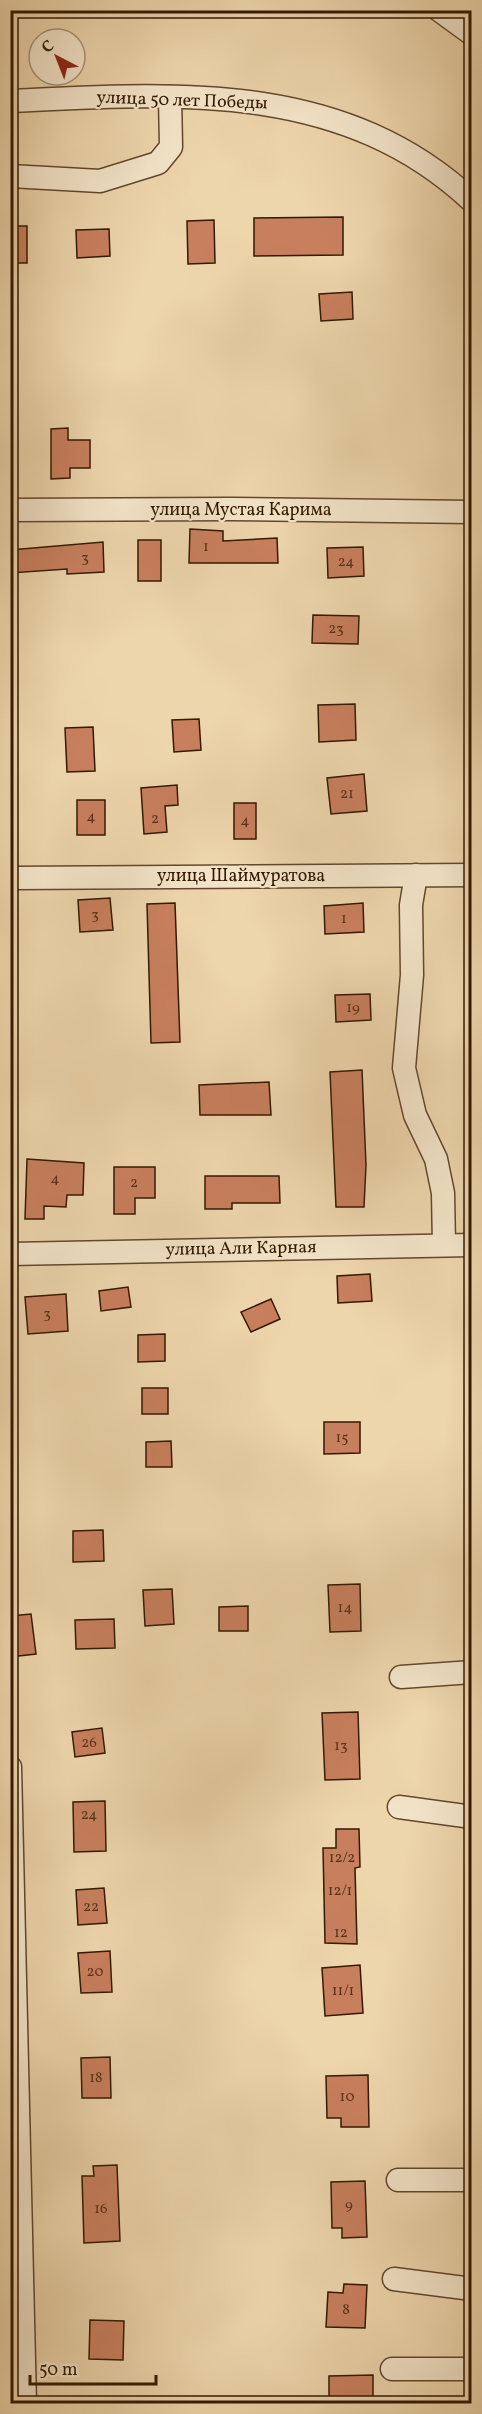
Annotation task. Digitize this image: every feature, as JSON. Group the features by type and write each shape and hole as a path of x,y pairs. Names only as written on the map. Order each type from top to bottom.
{"street":[{"path":"439,10 471,34"},
{"name":"улица 50 лет Победы","path":"10,101 125,95 230,98 276,104 332,118 370,133 417,158 450,181 471,201"},
{"path":"10,176 100,181 158,163 171,147 170,97"},
{"name":"улица Мустая Карима","path":"10,510 230,508 471,512"},
{"path":"416,875 411,905 412,975 404,1068 415,1115 436,1159 443,1193 444,1245"},
{"name":"улица Шаймуратова","path":"10,878 471,875"},
{"name":"улица Али Карная","path":"10,1254 471,1245"},
{"path":"401,1677 471,1672"},
{"path":"12,1773 25,2403"},
{"path":"399,1808 471,1817"},
{"path":"398,2180 471,2180"},
{"path":"394,2279 471,2289"},
{"path":"392,2369 471,2369"}],"building":[{"path":"343,217 343,255 254,256 254,218"},
{"path":"214,220 215,263 188,264 187,221"},
{"path":"10,226 27,226 27,263 10,263"},
{"path":"109,229 110,256 77,258 76,230"},
{"path":"352,292 353,319 321,321 319,294"},
{"path":"68,428 68,440 90,440 90,468 70,468 70,478 51,479 51,429"},
{"path":"190,529 223,531 223,541 277,538 278,563 189,563"},
{"path":"138,540 161,540 161,581 138,581"},
{"path":"103,542 104,572 67,574 67,569 10,573 10,550"},
{"path":"363,547 364,576 328,578 327,548"},
{"path":"313,615 359,616 358,644 312,643"},
{"path":"355,704 356,740 319,742 318,705"},
{"path":"199,719 201,750 174,752 172,720"},
{"path":"93,727 95,771 67,772 65,728"},
{"path":"364,774 367,811 331,814 327,778"},
{"path":"177,785 178,805 165,806 167,832 144,834 141,788"},
{"path":"77,800 105,800 105,835 77,835"},
{"path":"234,803 256,803 256,839 234,839"},
{"path":"110,898 113,930 80,932 78,900"},
{"path":"175,903 180,1042 151,1043 147,904"},
{"path":"363,903 364,932 325,934 324,906"},
{"path":"370,994 371,1020 336,1022 335,995"},
{"path":"362,1070 366,1165 364,1207 336,1207 330,1072"},
{"path":"269,1082 271,1115 200,1115 199,1085"},
{"path":"27,1159 84,1163 83,1195 67,1195 66,1207 44,1206 44,1219 25,1219"},
{"path":"114,1167 155,1167 155,1198 135,1198 135,1214 114,1214"},
{"path":"205,1176 279,1176 280,1203 232,1203 232,1209 205,1209"},
{"path":"370,1274 372,1301 338,1303 337,1276"},
{"path":"128,1287 131,1307 101,1311 99,1291"},
{"path":"66,1294 68,1331 28,1334 25,1297"},
{"path":"271,1299 280,1319 251,1332 241,1312"},
{"path":"165,1334 165,1361 138,1362 138,1335"},
{"path":"142,1388 168,1388 168,1414 142,1414"},
{"path":"324,1422 360,1422 360,1453 324,1454"},
{"path":"171,1441 172,1467 146,1467 146,1442"},
{"path":"103,1530 104,1561 73,1562 73,1531"},
{"path":"360,1584 361,1631 330,1632 328,1585"},
{"path":"172,1589 174,1624 145,1626 143,1590"},
{"path":"248,1606 248,1631 219,1631 219,1607"},
{"path":"31,1614 36,1654 10,1657 10,1616"},
{"path":"114,1619 115,1648 76,1649 75,1620"},
{"path":"358,1712 360,1779 325,1780 322,1713"},
{"path":"102,1728 105,1753 75,1757 72,1732"},
{"path":"105,1801 106,1851 74,1852 73,1802"},
{"path":"336,1829 359,1829 360,1867 355,1868 357,1944 325,1943 323,1848 336,1848"},
{"path":"104,1888 107,1923 78,1925 76,1890"},
{"path":"110,1951 112,1992 81,1993 78,1953"},
{"path":"360,1965 363,2013 325,2016 322,1968"},
{"path":"110,2057 111,2098 82,2098 81,2058"},
{"path":"368,2075 369,2127 341,2127 341,2118 327,2118 326,2076"},
{"path":"117,2165 120,2241 84,2243 82,2176 94,2176 93,2166"},
{"path":"365,2181 367,2237 342,2238 342,2228 332,2228 331,2182"},
{"path":"344,2284 367,2285 365,2328 326,2327 328,2292 343,2293"},
{"path":"90,2320 124,2321 123,2360 89,2359"},
{"path":"373,2375 373,2402 329,2403 329,2376"}]}
